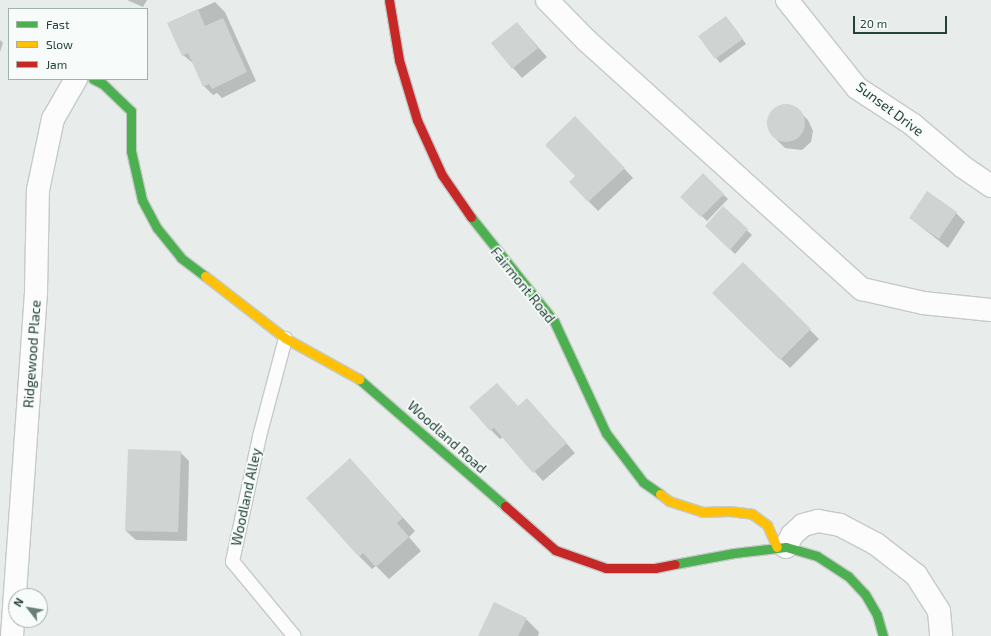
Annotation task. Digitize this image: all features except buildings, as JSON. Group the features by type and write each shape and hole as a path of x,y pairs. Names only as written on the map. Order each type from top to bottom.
{"street":[{"name":"Fairmont Road","path":"389,0 399,60 417,120 442,175 486,239 554,321 606,433 643,482 669,501 702,512 729,511 752,514 767,524 782,547"},
{"path":"547,0 586,40 862,289 923,304 991,310"},
{"name":"Sunset Drive","path":"788,0 858,88 912,124 963,167 991,186"},
{"name":"Ridgewood Place","path":"12,636 36,291 38,190 53,118 75,80"},
{"name":"Woodland Road","path":"95,80 103,84 131,111 131,151 142,200 157,228 181,258 285,338 364,382 556,550 606,568 655,568 782,547 817,556 848,576 865,594 877,615 883,636"},
{"path":"782,547 803,525 818,521 840,525 876,544 916,575 939,611 942,636"}],"lane":[{"name":"Woodland Alley","path":"285,338 259,436 232,561 294,636"}],"traffic: fast":[{"path":"95,80 103,84 131,111 131,151 142,200 157,228 181,258 205,276"},
{"path":"471,217 554,321 606,433 643,482 660,494"},
{"path":"359,379 505,506"},
{"path":"675,564 734,553 786,547 817,556 848,576 865,594 877,615 883,636"}],"traffic: slow":[{"path":"205,276 285,338 359,379"},
{"path":"660,494 669,501 702,512 729,511 752,514 767,525 777,547"}],"traffic: jam":[{"path":"389,0 399,60 417,120 442,175 471,217"},
{"path":"505,506 555,550 606,568 655,568 675,564"}]}
